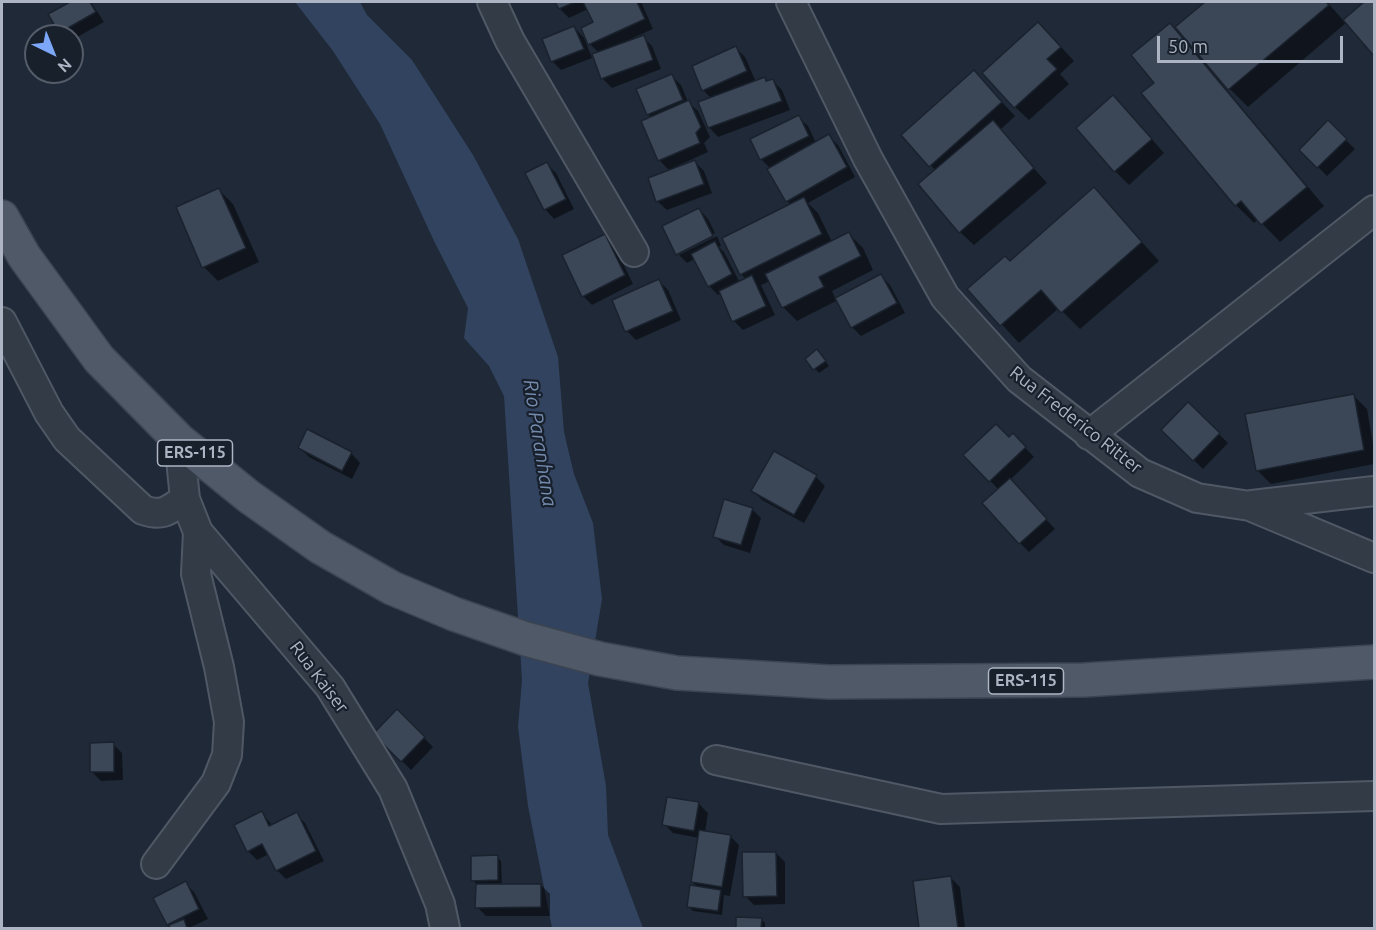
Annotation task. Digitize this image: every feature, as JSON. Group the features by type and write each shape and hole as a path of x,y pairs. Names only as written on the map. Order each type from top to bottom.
{"main road":[{"name":"ERS-115","path":"2,217 24,256 99,359 179,440 248,496 320,547 392,588 454,614 526,639 600,659 677,673 828,682 1084,680 1374,662"}],"street":[{"path":"492,2 510,40 634,252"},
{"name":"Rua Frederico Ritter","path":"791,2 868,159 945,297 1019,379 1140,473 1197,498 1250,506 1374,558"},
{"path":"1089,435 1374,210"},
{"path":"2,322 49,413 67,439 143,510 154,514 166,512 185,499"},
{"name":"Rua Kaiser","path":"179,440 185,499 198,532 330,687 393,789 440,904 445,928"},
{"path":"1250,506 1374,491"},
{"path":"156,864 216,783 227,755 230,722 196,574 198,532"},
{"path":"716,760 941,809 1374,796"}],"water":[{"name":"Rio Paranhana","path":"295,2 360,2 367,15 412,60 473,155 518,239 558,357 564,432 574,474 593,523 602,599 588,683 606,786 608,835 643,928 552,928 528,806 518,727 522,680 504,396 489,366 464,338 468,308 380,124 333,51"}],"building":[{"path":"70,2 90,2 96,12 75,24 54,24 48,14"},
{"path":"555,2 575,2 559,9"},
{"path":"583,2 637,2 645,19 588,45 581,28 593,22"},
{"path":"1205,2 1326,2 1329,5 1228,90 1175,27"},
{"path":"1364,2 1374,2 1374,56 1343,20"},
{"path":"1038,22 1061,47 1047,59 1057,69 1014,108 982,73"},
{"path":"1170,23 1307,187 1261,225 1241,201 1235,206 1141,93 1154,83 1131,55"},
{"path":"574,26 584,49 551,62 542,39"},
{"path":"644,35 653,60 601,79 592,54"},
{"path":"736,46 747,71 702,91 692,66"},
{"path":"974,70 1002,102 929,167 901,135"},
{"path":"672,74 683,100 647,115 636,89"},
{"path":"765,77 766,81 773,79 782,101 708,128 698,102"},
{"path":"1113,95 1152,139 1114,172 1076,128"},
{"path":"689,100 701,127 696,133 700,143 658,161 641,121"},
{"path":"799,115 809,136 760,160 750,139"},
{"path":"993,120 1034,168 959,233 918,184"},
{"path":"1328,120 1347,139 1317,168 1299,150"},
{"path":"829,134 847,167 786,202 767,169"},
{"path":"695,160 704,184 656,202 648,178"},
{"path":"547,162 566,199 544,210 525,173"},
{"path":"1094,187 1142,242 1061,313 1041,290 1000,326 967,289 1005,256 1010,261"},
{"path":"219,188 246,248 202,268 176,207"},
{"path":"804,197 822,234 740,275 722,238"},
{"path":"699,208 713,236 676,255 662,226"},
{"path":"849,232 861,256 819,277 824,287 782,308 765,274"},
{"path":"605,234 625,275 582,297 562,255"},
{"path":"715,241 732,274 708,287 691,254"},
{"path":"881,274 897,303 851,328 835,298"},
{"path":"752,275 766,306 732,322 719,291"},
{"path":"659,279 673,311 625,332 612,300"},
{"path":"817,349 826,361 813,370 805,359"},
{"path":"1354,394 1364,450 1256,471 1245,414"},
{"path":"1188,402 1220,433 1193,461 1161,430"},
{"path":"996,424 1009,437 1013,433 1026,447 989,482 963,455"},
{"path":"307,429 352,452 342,471 298,448"},
{"path":"774,451 817,475 794,515 751,491"},
{"path":"1010,478 1047,519 1019,544 982,503"},
{"path":"724,499 753,508 741,545 713,537"},
{"path":"397,709 425,737 401,762 373,734"},
{"path":"114,742 114,772 90,772 90,743"},
{"path":"667,797 699,802 694,831 662,825"},
{"path":"262,811 269,826 297,812 316,851 276,871 262,844 247,852 234,825"},
{"path":"699,830 731,835 722,887 691,882"},
{"path":"742,852 776,852 777,896 743,897"},
{"path":"498,855 498,880 471,881 471,856"},
{"path":"951,876 958,928 919,928 913,881"},
{"path":"186,881 199,909 167,925 153,898"},
{"path":"476,884 541,884 541,907 475,908"},
{"path":"690,885 721,890 718,911 687,907"},
{"path":"736,917 762,918 761,928 736,928"},
{"path":"184,919 187,928 170,928 169,925"}]}
